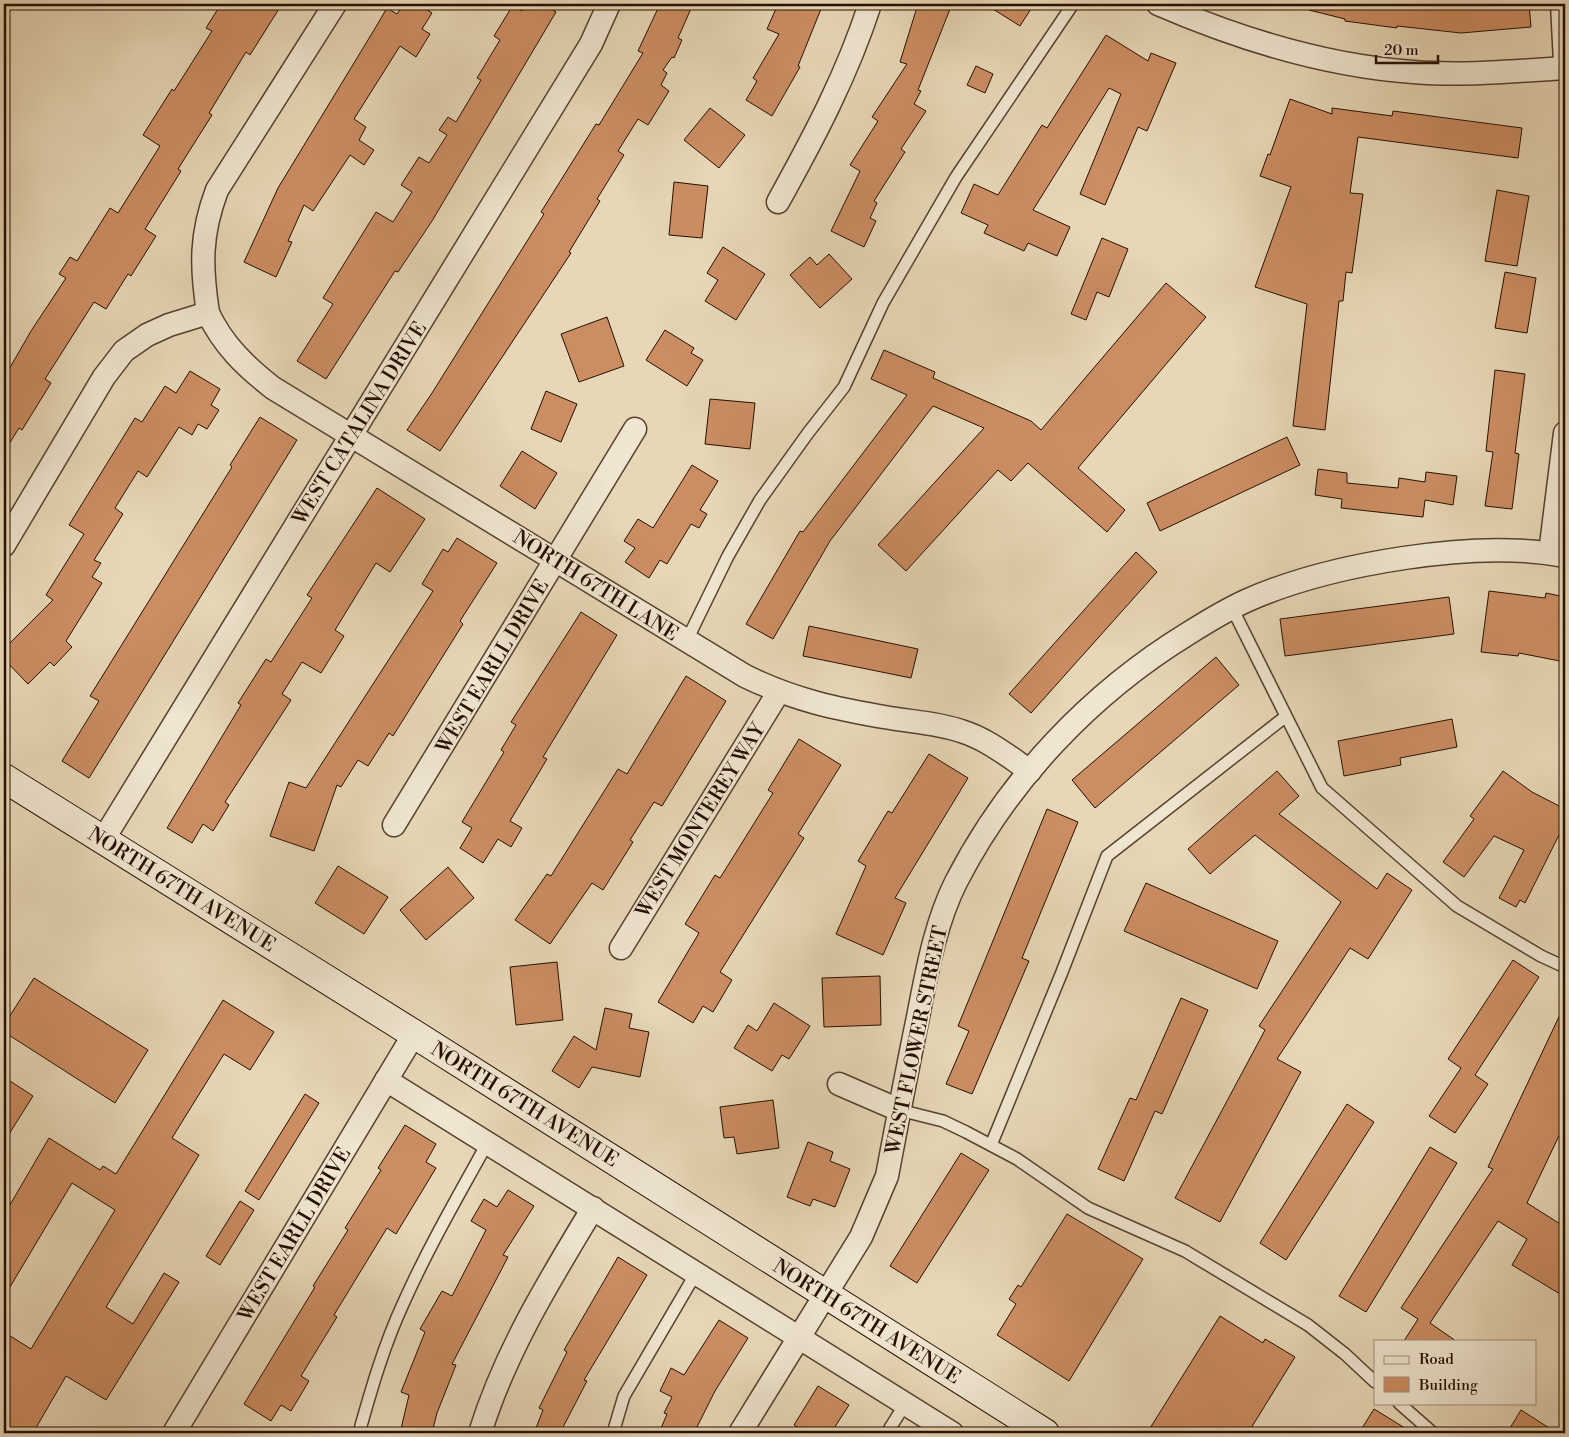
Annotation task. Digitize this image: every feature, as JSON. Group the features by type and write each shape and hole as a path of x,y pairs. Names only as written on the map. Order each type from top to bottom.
{"main road":[{"name":"NORTH 67TH AVENUE","path":"4,778 414,1034 1045,1433"}],"street":[{"name":"NORTH 67TH LANE","path":"335,4 217,190 208,214 203,239 202,272 208,313 218,334 247,368 273,388 744,676 778,693 846,711 933,724 961,731 987,743 1030,771"},
{"name":"WEST CATALINA DRIVE","path":"103,840 591,44 609,4"},
{"path":"778,202 836,93 850,61 870,4"},
{"path":"1158,4 1249,40 1329,60 1413,72 1487,72 1565,68"},
{"path":"1562,4 1565,62"},
{"path":"4,545 104,377 124,351 169,325 208,313"},
{"name":"WEST EARLL DRIVE","path":"394,825 635,429"},
{"name":"WEST FLOWER STREET","path":"740,1433 826,1296 861,1237 877,1203 887,1176 937,930 956,882 987,831 1030,771 1071,723 1149,657 1232,608 1281,587 1350,566 1436,553 1489,550 1557,555 1565,433"},
{"name":"WEST MONTEREY WAY","path":"621,948 778,693"},
{"name":"WEST EARLL DRIVE","path":"174,1433 414,1034"},
{"path":"386,1080 952,1433"},
{"path":"839,1084 899,1110"},
{"path":"480,1433 489,1404 513,1348 541,1294 593,1208"}],"lane":[{"path":"687,640 728,556 760,500 844,387 883,303 956,177 1073,4"},
{"path":"1232,608 1322,788 1457,906 1541,956 1565,967"},
{"path":"991,1145 1107,856 1285,717"},
{"path":"899,1110 943,1121 1017,1159 1088,1208 1185,1250 1308,1325 1345,1354 1374,1381"},
{"path":"359,1433 372,1387 402,1306 434,1238 488,1142"},
{"path":"613,1433 624,1396 696,1273"},
{"path":"887,1433 905,1404"},
{"path":"1400,1404 1433,1433"}],"building":[{"path":"221,4 282,4 250,55 246,52 209,113 212,115 178,169 181,171 145,229 156,236 131,276 128,274 106,309 94,302 45,379 51,383 22,430 19,428 4,452 4,378 31,331 66,278 59,274 70,257 77,261 110,208 118,213 160,146 143,135 172,89 174,91 212,31 206,28"},
{"path":"404,4 418,4 432,13 422,29 430,34 416,57 400,46 354,119 366,127 359,140 374,150 364,165 350,155 313,211 304,205 288,241 292,242 276,277 244,262 278,188 387,8 397,14"},
{"path":"527,4 543,4 556,12 432,221 398,272 395,271 326,379 297,361 333,304 323,298 376,212 393,222 412,192 401,185 419,157 429,163 447,135 439,130 448,117 456,122 481,80 477,78 500,40 494,36 513,5 522,11"},
{"path":"660,4 693,4 678,38 682,40 674,58 672,57 663,70 667,73 661,85 669,91 648,125 638,119 618,151 624,155 597,199 600,201 569,252 571,253 440,451 407,430 544,214 541,212 596,124 599,125 643,53 638,51"},
{"path":"778,4 823,4 798,66 800,67 772,116 746,100 757,81 753,78 779,34 767,29"},
{"path":"918,4 952,4 918,90 921,91 914,104 926,111 901,149 905,152 874,201 877,203 870,218 876,221 864,247 831,231 860,171 850,165 878,121 872,117 907,64 900,62"},
{"path":"985,4 1034,4 1020,26"},
{"path":"1310,4 1529,4 1531,27 1461,33 1397,26 1397,28 1345,21 1345,19 1309,10"},
{"path":"1106,35 1148,61 1151,53 1176,63 1147,131 1138,127 1105,205 1080,194 1121,94 1109,88 1033,210 1070,227 1057,256 1028,243 1024,251 984,233 988,225 961,213 974,184 998,195 1042,125 1047,128"},
{"path":"976,66 993,74 985,93 967,85"},
{"path":"1290,99 1332,114 1332,108 1392,116 1393,111 1522,128 1518,158 1358,137 1350,193 1363,194 1352,273 1346,272 1343,301 1339,301 1325,430 1293,426 1307,304 1255,287 1291,187 1260,176 1268,154 1270,155"},
{"path":"710,108 745,135 719,168 684,140"},
{"path":"674,182 708,186 702,238 669,235"},
{"path":"1497,190 1529,196 1517,266 1485,261"},
{"path":"1102,238 1128,249 1109,297 1097,292 1086,320 1071,314"},
{"path":"723,247 765,274 736,320 705,301 718,280 707,273"},
{"path":"829,254 852,279 820,308 790,275 810,257 817,265"},
{"path":"1505,272 1536,278 1527,333 1495,328"},
{"path":"1166,283 1206,317 1078,468 1125,510 1107,532 1028,463 1011,481 998,470 906,571 878,545 984,428 933,406 830,541 773,639 746,624 800,531 803,532 907,395 871,379 884,350 935,372 933,378 1031,421 1041,430"},
{"path":"607,317 624,366 579,382 561,334"},
{"path":"665,330 694,348 691,353 703,360 687,386 646,360"},
{"path":"1495,370 1525,374 1515,453 1519,454 1512,509 1485,506 1493,452 1486,451"},
{"path":"190,371 220,389 211,405 219,410 207,429 198,424 192,435 179,427 147,477 138,471 115,508 123,514 94,560 101,563 92,577 102,583 66,641 72,647 54,666 50,662 28,684 4,659 4,649 53,600 46,595 84,534 69,525 135,418 142,422 165,386 176,393"},
{"path":"546,391 577,404 561,442 531,429"},
{"path":"710,399 755,403 750,449 705,444"},
{"path":"260,417 297,440 89,778 62,761 99,701 90,696 232,467 230,465"},
{"path":"1287,437 1300,465 1160,531 1147,503"},
{"path":"522,451 557,473 535,509 500,486"},
{"path":"692,465 718,481 700,510 707,514 699,528 691,524 667,564 660,560 649,578 625,562 635,548 624,541 638,519 653,528"},
{"path":"1318,469 1347,473 1347,483 1398,488 1399,478 1425,482 1426,472 1457,476 1453,505 1425,500 1423,517 1341,508 1342,499 1315,495"},
{"path":"377,488 425,519 390,572 376,563 335,630 344,636 321,673 302,662 282,694 291,700 225,802 229,805 213,831 203,824 192,843 167,828 241,705 238,703 266,659 271,662 312,598 307,595"},
{"path":"457,538 497,563 460,621 463,624 393,736 389,733 368,766 358,760 341,787 337,785 314,851 270,836 289,782 306,788 433,591 422,584 443,549 448,552"},
{"path":"1136,552 1157,572 1031,713 1009,694"},
{"path":"1489,591 1545,598 1546,593 1565,597 1565,662 1519,653 1518,656 1481,652"},
{"path":"1449,597 1454,634 1285,656 1280,619"},
{"path":"581,612 617,635 543,757 547,759 510,821 522,828 511,847 498,839 483,863 460,848 472,828 462,822 504,752 501,750 516,725 511,722"},
{"path":"809,626 918,649 911,678 803,656"},
{"path":"1216,657 1239,685 1095,808 1072,780"},
{"path":"686,676 726,701 662,806 654,802 630,840 633,842 603,890 592,883 550,944 515,920 547,874 551,876 618,769 627,774"},
{"path":"1452,719 1457,747 1400,758 1401,765 1344,776 1338,741"},
{"path":"799,739 841,765 798,834 804,838 720,972 732,980 713,1012 703,1006 693,1023 658,1002 699,933 685,924 715,875 720,878 773,793 768,790"},
{"path":"929,754 968,778 895,898 906,903 883,955 836,934 866,866 858,861 888,811 892,813"},
{"path":"1277,771 1299,796 1279,814 1377,889 1387,873 1412,890 1368,959 1350,948 1277,1059 1301,1072 1220,1222 1175,1198 1265,1030 1259,1026 1341,902 1255,835 1210,874 1188,849"},
{"path":"1503,771 1532,792 1565,809 1565,823 1525,903 1520,900 1516,907 1499,898 1524,850 1494,836 1464,877 1443,862 1474,819 1470,816"},
{"path":"1047,809 1078,822 1022,958 1029,961 972,1094 946,1084 969,1031 958,1026"},
{"path":"338,866 388,897 364,934 315,903"},
{"path":"448,867 474,898 426,940 400,910"},
{"path":"1146,883 1278,941 1257,989 1124,931"},
{"path":"1513,960 1539,977 1475,1075 1488,1084 1455,1133 1429,1116 1461,1068 1448,1059"},
{"path":"557,962 563,1020 516,1025 510,967"},
{"path":"880,976 881,1025 824,1027 822,978"},
{"path":"34,978 148,1050 115,1103 4,1032 4,1025"},
{"path":"1181,998 1208,1010 1162,1114 1155,1111 1124,1181 1098,1169 1130,1098 1136,1100"},
{"path":"223,1000 274,1032 250,1070 224,1054 172,1138 199,1155 106,1307 133,1324 164,1273 179,1282 106,1400 66,1376 33,1433 17,1433 4,1425 4,1332 31,1349 115,1210 72,1183 4,1297 4,1215 49,1138 100,1170 103,1166 116,1174"},
{"path":"774,1003 810,1026 789,1059 782,1055 772,1071 734,1048 748,1025 757,1031"},
{"path":"1565,1004 1565,1123 1527,1203 1565,1227 1565,1297 1512,1265 1527,1239 1498,1221 1430,1323 1455,1340 1405,1340 1418,1319 1401,1308 1493,1169 1488,1167"},
{"path":"605,1008 632,1014 629,1028 649,1032 640,1077 592,1067 579,1088 552,1071 574,1036 596,1050"},
{"path":"4,1077 33,1096 4,1142"},
{"path":"305,1094 319,1103 259,1200 245,1191"},
{"path":"773,1100 779,1148 737,1154 734,1137 724,1138 720,1107"},
{"path":"1347,1104 1374,1122 1286,1260 1260,1243"},
{"path":"405,1125 436,1144 426,1162 436,1168 396,1234 387,1228 334,1315 337,1317 301,1376 309,1381 291,1411 281,1405 271,1421 244,1404 348,1230 345,1228 381,1170 378,1168"},
{"path":"808,1142 833,1152 830,1161 850,1169 835,1207 813,1199 810,1206 787,1197"},
{"path":"1430,1147 1457,1163 1366,1312 1339,1296"},
{"path":"961,1153 989,1170 917,1283 890,1266"},
{"path":"508,1190 534,1206 503,1255 508,1257 452,1364 456,1365 437,1413 432,1433 400,1433 409,1395 401,1392 425,1332 420,1329 442,1291 452,1296 486,1230 471,1221 484,1199 497,1207"},
{"path":"240,1201 254,1210 220,1265 206,1256"},
{"path":"1067,1214 1143,1259 1069,1381 997,1335 1016,1304 1009,1299 1018,1285 1021,1287"},
{"path":"618,1257 647,1275 584,1380 587,1381 560,1433 534,1433 543,1410 539,1408 567,1352 564,1350"},
{"path":"1220,1316 1263,1343 1265,1339 1295,1357 1248,1433 1147,1433"},
{"path":"719,1320 748,1338 715,1391 694,1433 659,1433 667,1414 664,1413 672,1397 660,1391 671,1368 684,1375"},
{"path":"818,1386 849,1405 831,1433 807,1433 794,1425"},
{"path":"1374,1409 1413,1433 1359,1433"},
{"path":"1521,1410 1557,1433 1507,1433"}]}
